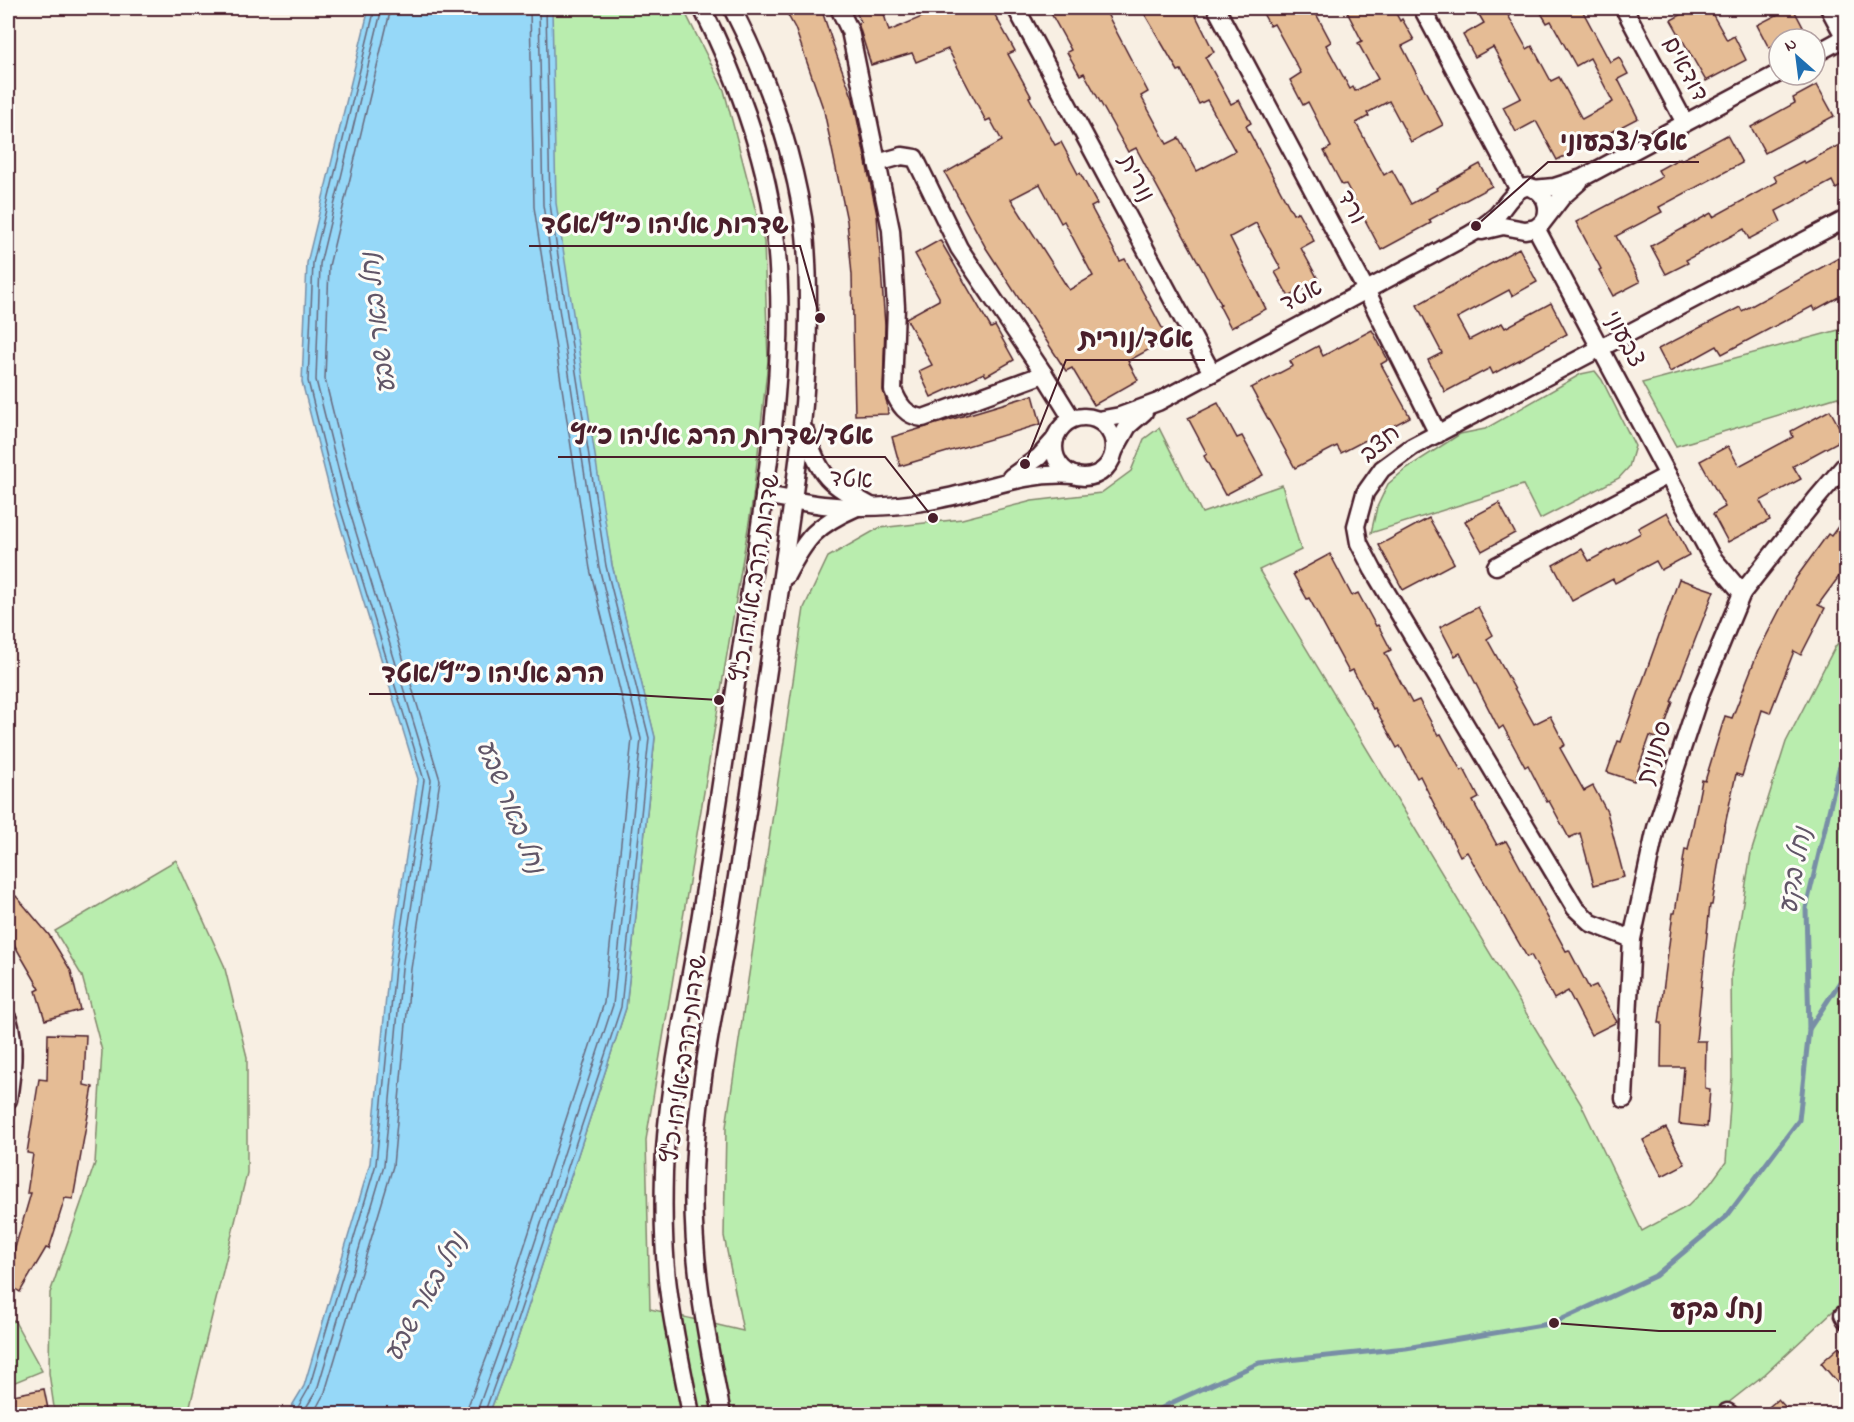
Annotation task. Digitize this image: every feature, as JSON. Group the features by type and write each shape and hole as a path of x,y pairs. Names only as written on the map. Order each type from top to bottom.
{"street":[{"name":"שדרות הרב אליהו כ\"ץ","path":"692,1414 668,1286 664,1225 664,1171 679,1043 704,895 772,440 779,356 774,225 764,173 750,125 727,64 702,8"},
{"name":"שדרות הרב אליהו כ\"ץ","path":"722,1414 697,1282 694,1172 709,1047 793,499 809,356 804,221 793,166 755,53 732,8"},
{"path":"839,8 850,31 891,230 896,307 893,390 902,409 914,417 932,416 1044,374"},
{"name":"נורית","path":"1016,8 1212,373"},
{"name":"ורד","path":"1216,8 1366,290 1438,434"},
{"path":"1422,8 1520,193"},
{"name":"דודאים","path":"1624,8 1685,123"},
{"path":"1827,48 1846,38 1829,8"},
{"path":"1589,174 1562,196 1541,223 1531,230 1513,225 1507,213 1520,193 1554,187 1589,174 1767,79"},
{"path":"877,163 902,156 915,158 960,248 1072,419"},
{"name":"אטד","path":"1098,420 1120,416 1158,402 1469,235 1497,215 1520,193"},
{"path":"1520,193 1544,198 1547,204 1541,223"},
{"name":"חצב","path":"1632,939 1591,923 1575,908 1359,543 1356,526 1365,493 1382,469 1412,447 1846,219"},
{"name":"צבעוני","path":"1541,223 1600,348 1711,556 1742,594"},
{"name":"אטד","path":"1469,235 1497,227 1519,228"},
{"name":"אטד","path":"1114,451 1128,426 1158,402"},
{"path":"1080,417 1098,420 1110,433 1114,451 1108,464 1101,471 1088,476 1074,475 1058,463 1054,449 1055,439 1064,424 1072,419 1080,417"},
{"path":"803,423 813,454 822,472 836,487 866,507"},
{"name":"אטד","path":"1005,481 1039,457 1055,439"},
{"name":"סתונית","path":"1624,1099 1632,939 1656,828 1699,697 1742,594 1816,498 1846,464"},
{"name":"אטד","path":"764,495 822,505 866,507 932,501 1005,481 1040,475 1074,475"},
{"path":"1496,566 1668,475"},
{"path":"780,587 812,533 833,518 866,507"},
{"path":"8,1019 12,1033 12,1069 8,1100"}],"green space":[{"path":"510,8 683,8 724,90 764,242 768,361 753,498 646,1140 650,1309 743,1331 724,1236 726,1127 804,608 828,557 879,528 962,519 1032,501 1101,493 1131,471 1144,439 1159,428 1202,513 1282,485 1301,550 1259,570 1581,1104 1642,1231 1688,1206 1710,1184 1726,1162 1732,1077 1731,975 1751,853 1786,742 1835,647 1846,632 1846,1299 1765,1374 1714,1414 489,1414 517,1341 626,1008 655,738 612,565"},
{"path":"1846,328 1846,409 1838,397 1676,446 1642,383"},
{"path":"1595,371 1602,380 1635,446 1629,467 1619,478 1540,519 1523,485 1371,533 1377,507 1388,484 1407,468 1460,434 1485,429 1581,374"},
{"path":"176,860 224,965 247,1057 247,1173 188,1414 55,1414 49,1373 50,1293 95,1163 102,1051 82,976 55,931"},
{"path":"14,1320 42,1371 8,1385 8,1325"}],"water":[{"name":"נחל באר שבע","path":"369,8 552,8 556,203 612,565 655,737 626,1008 517,1341 489,1414 287,1414 304,1386 370,1163 389,966 418,779 332,499 302,382 307,263"}],"building":[{"path":"784,8 821,8 853,99 877,215 885,325 883,390 888,414 855,415 852,275 847,221 824,111 795,28"},
{"path":"854,8 882,8 889,31 922,17 917,8 991,8 1015,51 1008,54 1031,96 1029,97 1055,145 1061,142 1078,174 1080,173 1097,204 1091,207 1120,261 1125,259 1168,339 1128,361 1138,380 1094,405 1072,368 1066,371 986,248 945,173 1002,141 990,119 986,121 948,49 916,62 912,53 871,65 858,23 861,22","holes":["1040,184 1061,223 1064,221 1093,276 1069,290 1011,199"]},
{"path":"1048,8 1104,8 1148,92 1141,96 1167,144 1179,138 1197,171 1235,151 1207,100 1199,104 1181,70 1178,71 1144,13 1153,8 1192,8 1214,52 1205,57 1231,104 1239,100 1251,123 1246,126 1293,214 1298,212 1314,241 1301,248 1319,281 1289,297 1275,272 1281,269 1256,223 1230,237 1266,309 1231,328 1219,305 1221,304 1136,148 1128,152 1084,73 1080,75 1067,52 1071,50"},
{"path":"1260,8 1313,8 1331,42 1326,45 1350,89 1353,87 1355,91 1378,79 1358,43 1362,41 1345,8 1393,8 1414,40 1402,46 1443,125 1411,142 1389,101 1367,113 1369,116 1356,123 1384,175 1392,170 1411,204 1480,164 1492,186 1429,220 1431,223 1381,250 1346,184 1342,185 1324,151 1331,147 1308,102 1303,105 1290,80 1301,73 1274,24 1270,26"},
{"path":"1475,8 1504,8 1527,49 1532,46 1551,81 1559,77 1582,119 1613,102 1590,58 1576,66 1551,21 1547,23 1538,8 1581,8 1610,62 1619,57 1628,74 1618,79 1638,118 1557,160 1536,121 1516,132 1503,107 1521,98 1493,47 1475,57 1463,35 1484,23"},
{"path":"1694,8 1709,8 1727,40 1734,36 1746,60 1706,81 1671,20"},
{"path":"1793,8 1803,27 1767,27 1767,44 1757,25"},
{"path":"1813,87 1818,87 1834,116 1765,153 1751,127 1795,103 1793,98"},
{"path":"1727,135 1742,163 1659,207 1662,212 1616,236 1640,282 1613,296 1576,222 1662,177 1658,170"},
{"path":"1843,143 1846,151 1846,183 1836,189 1832,181 1776,211 1781,222 1749,239 1744,229 1686,260 1688,263 1666,274 1651,246 1711,213 1713,217 1777,182 1774,176"},
{"path":"940,240 991,328 995,326 1014,360 986,376 984,373 931,397 919,371 932,365 906,318 939,300 915,254"},
{"path":"1519,248 1537,282 1512,296 1509,290 1457,318 1469,340 1502,323 1505,328 1551,303 1567,334 1493,374 1490,368 1445,392 1428,360 1442,353 1417,305"},
{"path":"1846,254 1846,293 1815,310 1813,306 1722,354 1717,346 1670,372 1658,349 1740,307 1742,311"},
{"path":"1372,330 1388,360 1381,364 1410,417 1341,453 1337,446 1295,468 1251,388 1293,366 1290,361 1318,346 1323,356"},
{"path":"1033,395 1041,424 900,466 892,437"},
{"path":"1218,403 1237,438 1242,436 1263,475 1225,495 1204,456 1207,454 1188,418"},
{"path":"1830,410 1845,438 1793,466 1801,479 1760,501 1770,520 1728,542 1713,514 1725,507 1700,461 1728,446 1739,466 1793,437 1791,431"},
{"path":"1499,503 1515,533 1482,551 1465,521"},
{"path":"1667,512 1689,555 1661,570 1656,561 1615,583 1613,579 1572,601 1553,565 1582,549 1589,561 1641,533 1638,528"},
{"path":"1846,516 1846,567 1818,605 1825,608 1801,655 1794,651 1770,713 1762,710 1742,776 1736,774 1723,834 1712,905 1710,905 1696,1041 1706,1041 1705,1088 1710,1089 1707,1127 1679,1124 1684,1067 1661,1067 1662,1023 1659,1023 1673,913 1675,913 1685,849 1688,850 1702,780 1705,781 1725,716 1732,718 1758,652 1796,578 1828,534 1831,536"},
{"path":"1429,518 1454,563 1403,590 1379,545"},
{"path":"1330,554 1352,596 1358,593 1376,626 1378,625 1391,650 1385,653 1412,703 1419,700 1461,771 1464,769 1479,798 1473,801 1497,845 1506,841 1566,951 1569,950 1589,988 1596,985 1617,1022 1591,1035 1568,991 1554,999 1531,955 1527,957 1467,852 1460,856 1420,776 1417,778 1400,746 1397,748 1353,670 1349,672 1309,598 1307,599 1293,574"},
{"path":"1679,579 1714,591 1671,702 1673,702 1660,739 1650,736 1634,781 1607,772 1618,741 1621,742"},
{"path":"1478,607 1493,635 1487,639 1534,724 1550,716 1565,745 1560,748 1584,791 1593,786 1607,812 1624,877 1594,885 1580,833 1569,838 1528,765 1525,767 1503,726 1499,729 1460,653 1455,656 1440,627"},
{"path":"16,896 49,935 71,971 80,1010 45,1020 36,991 40,989 8,934 8,903"},
{"path":"48,1034 86,1035 84,1085 93,1087 73,1199 65,1198 49,1249 46,1248 20,1292 8,1284 8,1272 31,1193 27,1193 33,1154 27,1153 39,1079 47,1080"},
{"path":"1666,1128 1685,1164 1662,1176 1643,1140"},
{"path":"1839,1347 1846,1356 1846,1393 1821,1363"},
{"path":"44,1389 49,1414 11,1414 8,1396"},
{"path":"1778,1399 1792,1414 1761,1414"}],"waterway":[{"name":"נחל בקע","path":"1152,1414 1259,1363 1406,1348 1554,1323 1655,1276 1727,1216 1799,1120 1809,1030 1806,908 1839,769 1846,755"},
{"path":"1809,1029 1846,973"}],"place":[{"name":"אטד/צבעוני","path":"1476,226"},
{"name":"שדרות אליהו כ״ץ/אטד","path":"820,318"},
{"name":"אטד/נורית","path":"1025,464"},
{"name":"אטד/שדרות הרב אליהו כ״ץ","path":"933,518"},
{"name":"הרב אליהו כ״ץ/אטד","path":"719,700"},
{"name":"נחל בקע","path":"1554,1323"}]}
